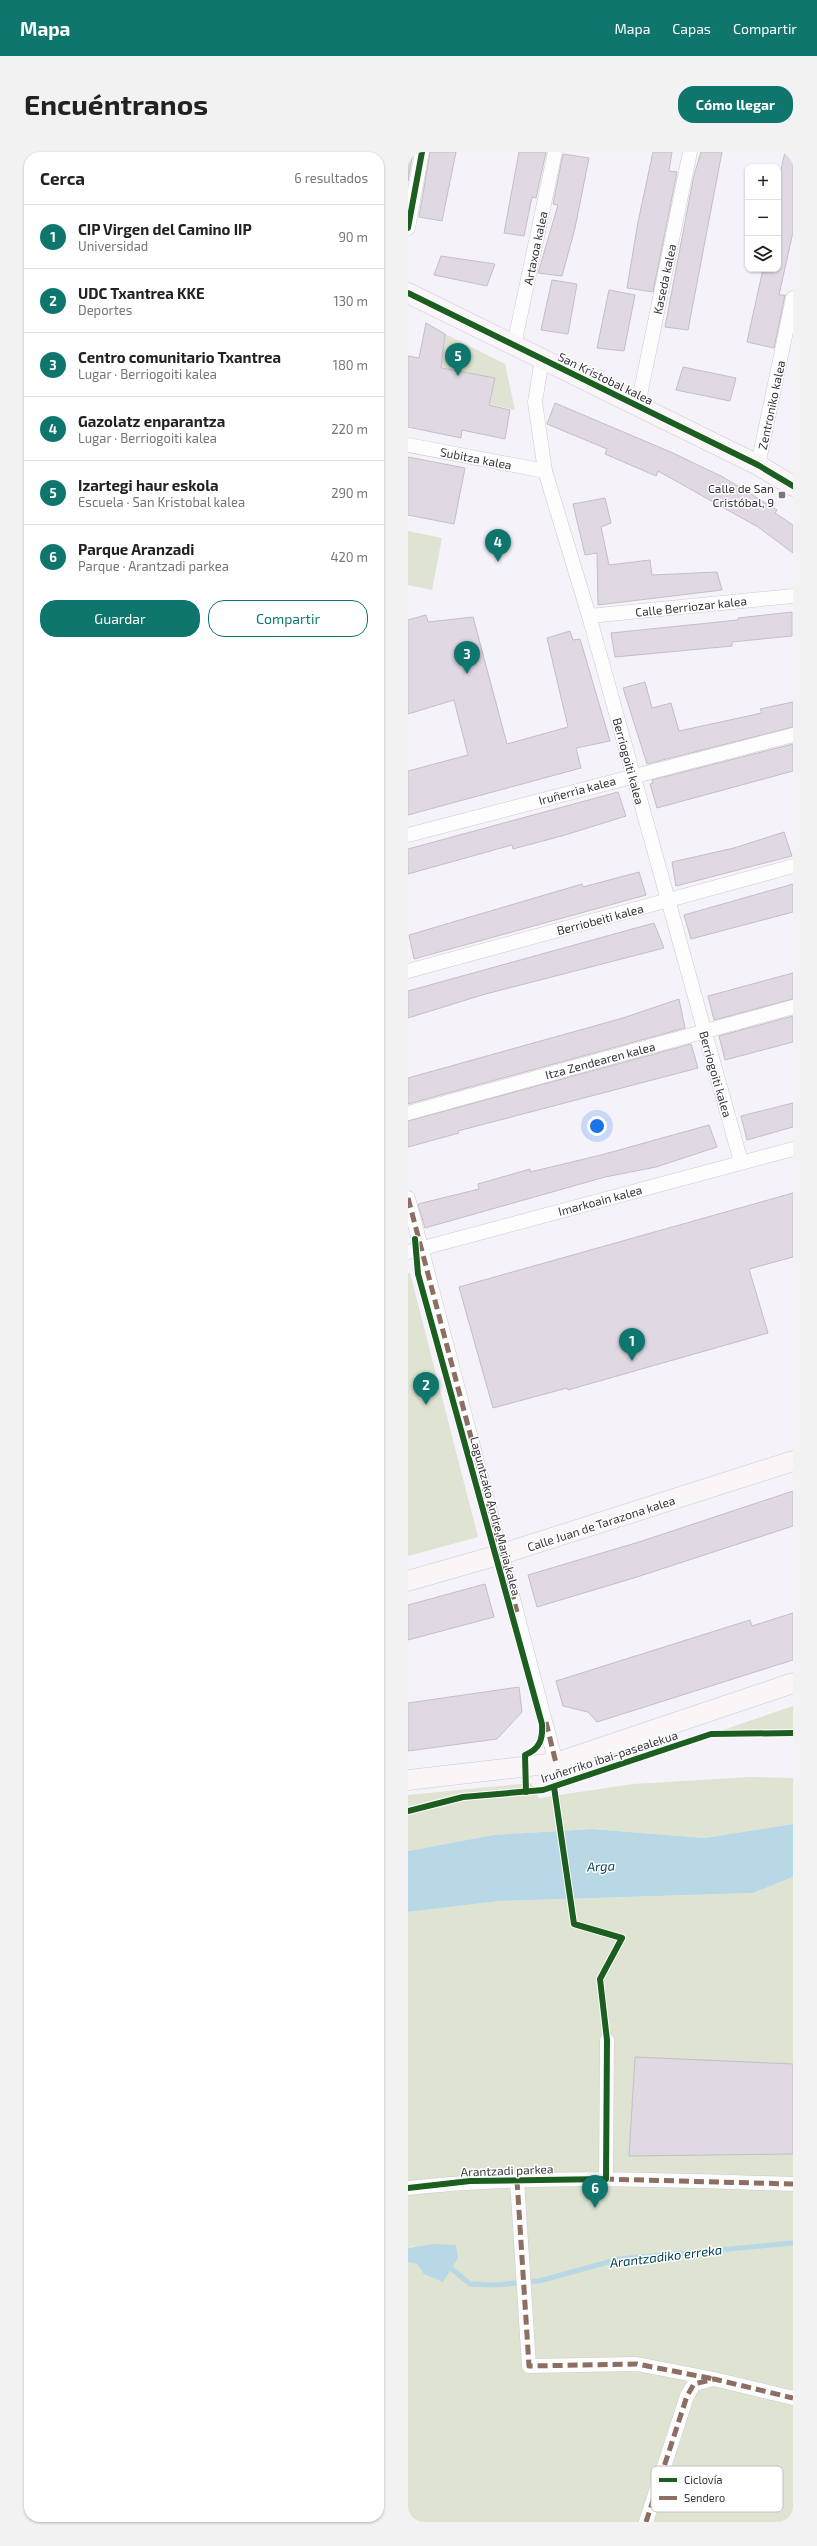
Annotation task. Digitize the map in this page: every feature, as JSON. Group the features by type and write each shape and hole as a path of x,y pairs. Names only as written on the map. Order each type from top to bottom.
{"street":[{"path":"408,228 422,152"},
{"name":"Artaxoa kalea","path":"514,345 555,152"},
{"name":"Kaseda kalea","path":"638,405 690,152"},
{"name":"San Kristobal kalea","path":"408,293 758,465 793,486"},
{"name":"Zentroniko kalea","path":"758,465 793,298"},
{"name":"Berriogoiti kalea","path":"542,359 535,402 545,471 589,616 666,901 741,1162"},
{"name":"Subitza kalea","path":"408,445 545,471"},
{"name":"Calle Berriozar kalea","path":"589,616 793,596"},
{"name":"Iruñerria kalea","path":"408,835 633,775 793,735"},
{"name":"Berriobeiti kalea","path":"408,972 793,866"},
{"name":"Itza Zendearen kalea","path":"408,1113 793,1007"},
{"name":"Imarkoain kalea","path":"415,1246 793,1149"},
{"name":"Laguntzako Andre Maria kalea","path":"408,1198 415,1246"},
{"name":"Laguntzako Andre Maria kalea","path":"408,1214 415,1246 502,1554 556,1763"},
{"name":"Calle Juan de Tarazona kalea","path":"408,1581 502,1554 793,1461"},
{"path":"408,1780 556,1763 793,1683"},
{"path":"606,2178 607,2040"},
{"name":"Arantzadi parkea","path":"408,2188 470,2181 606,2178 793,2184"},
{"path":"517,2180 529,2366 637,2364 714,2379 793,2398"},
{"path":"664,2466 687,2396 694,2384 714,2379"},
{"path":"646,2522 651,2507"}],"green space":[{"path":"445,334 505,364 515,410 489,404 495,378 441,368"},
{"path":"408,531 442,538 432,590 408,585"},
{"path":"408,1273 410,1273 478,1537 408,1556"},
{"path":"793,1706 793,1734 711,1734"},
{"path":"751,1777 793,1778 793,1824 705,1838 592,1829 493,1835 408,1851 408,1795 531,1783 539,1798 633,1784"},
{"path":"793,1877 793,2522 408,2522 408,2262 417,2264 415,2246 408,2248 408,1912 500,1901 753,1893"}],"water":[{"name":"Arga","path":"793,1824 793,1877 753,1893 500,1901 408,1912 408,1851 493,1835 592,1829 705,1838"},
{"path":"433,2244 456,2245 458,2258 443,2282 424,2274 417,2264 408,2262 408,2248"}],"building":[{"path":"408,152 413,152 408,181"},
{"path":"430,152 456,152 442,221 419,217"},
{"path":"519,152 546,152 536,198 532,197 524,236 504,233"},
{"path":"653,152 672,152 669,171 677,172 653,292 627,288 638,222"},
{"path":"701,152 722,152 688,330 665,327 694,175"},
{"path":"785,152 793,152 793,232 779,295 785,295 774,348 747,342 762,272 781,272 781,170"},
{"path":"563,154 589,158 575,228 562,276 538,273 558,205 553,204"},
{"path":"441,256 495,264 487,286 434,275"},
{"path":"552,280 577,284 568,334 541,330"},
{"path":"609,290 635,295 624,351 597,348"},
{"path":"426,323 445,334 441,368 495,378 489,405 510,410 505,439 462,430 461,438 408,427 408,356 419,358"},
{"path":"683,367 736,378 730,401 676,390"},
{"path":"555,403 673,453 723,477 777,510 775,513 793,525 793,553 758,527 658,471 656,476 605,454 607,449 547,424"},
{"path":"408,457 465,468 454,524 408,515"},
{"path":"605,498 611,523 601,527 609,565 650,560 652,575 717,572 722,590 598,605 597,553 585,555 573,504"},
{"path":"792,612 792,636 732,642 732,646 615,657 611,633 738,620 738,618"},
{"path":"426,615 428,622 473,617 507,744 568,727 547,638 570,631 573,640 580,639 610,741 576,748 581,768 408,815 408,771 468,755 454,700 408,714 408,620"},
{"path":"645,682 652,708 671,703 679,731 762,713 760,709 793,702 793,727 647,764 623,688"},
{"path":"793,744 793,771 657,808 650,784 653,783 652,780"},
{"path":"618,792 626,816 513,849 512,845 408,874 408,849"},
{"path":"784,832 792,856 676,886 672,862 734,848"},
{"path":"639,872 646,895 414,959 409,935 582,884 583,887"},
{"path":"793,884 793,912 691,939 684,915"},
{"path":"654,923 664,948 482,995 408,1018 408,991"},
{"path":"793,973 793,999 714,1020 708,996"},
{"path":"679,999 685,1028 408,1104 408,1078 623,1018"},
{"path":"793,1016 793,1042 725,1060 719,1036"},
{"path":"691,1044 698,1068 458,1131 459,1133 408,1147 408,1121"},
{"path":"793,1103 793,1127 747,1140 741,1116"},
{"path":"709,1125 717,1147 656,1167 605,1177 425,1228 418,1204 479,1189 478,1184 530,1169 530,1172 601,1155"},
{"path":"793,1193 793,1257 749,1269 768,1333 568,1390 567,1388 493,1408 459,1287"},
{"path":"793,1491 793,1526 637,1577 537,1607 528,1575 639,1542"},
{"path":"485,1584 494,1617 408,1640 408,1605"},
{"path":"793,1613 793,1660 597,1722 588,1712 563,1706 556,1681 750,1620 752,1626"},
{"path":"519,1687 522,1712 497,1739 408,1751 408,1703"},
{"path":"635,2057 793,2064 793,2154 629,2156"}],"waterway":[{"name":"Arantzadiko erreka","path":"447,2265 470,2284 495,2285 539,2281 619,2259 793,2243"}],"marked path":[{"path":"408,1198 517,1612"},
{"path":"546,1722 556,1763"},
{"path":"604,2179 793,2184"},
{"path":"517,2180 529,2366 637,2364 714,2379"},
{"path":"664,2466 687,2396 694,2384 714,2379 793,2398"},
{"path":"646,2522 651,2507"}],"cycle path":[{"path":"408,228 422,152"},
{"path":"408,293 758,465 793,486"},
{"path":"415,1239 418,1274 542,1724 540,1743 534,1750 525,1755 526,1792"},
{"name":"Iruñerriko ibai-pasealekua","path":"408,1811 463,1797 543,1790 711,1734 793,1733"},
{"name":"Iruñerriko ibai-pasealekua","path":"408,2188 470,2181 606,2179 607,2040 600,1979 622,1938 574,1924 554,1787"}],"place":[{"name":"Izartegi haur eskola","path":"458,376"},
{"name":"Calle de San Cristóbal, 9","path":"782,495"},
{"name":"Gazolatz enparantza","path":"498,562"},
{"name":"Centro comunitario Txantrea","path":"467,674"},
{"name":"CIP Virgen del Camino IIP","path":"632,1361"},
{"name":"UDC Txantrea KKE","path":"426,1405"},
{"name":"Parque Aranzadi","path":"595,2208"}]}
